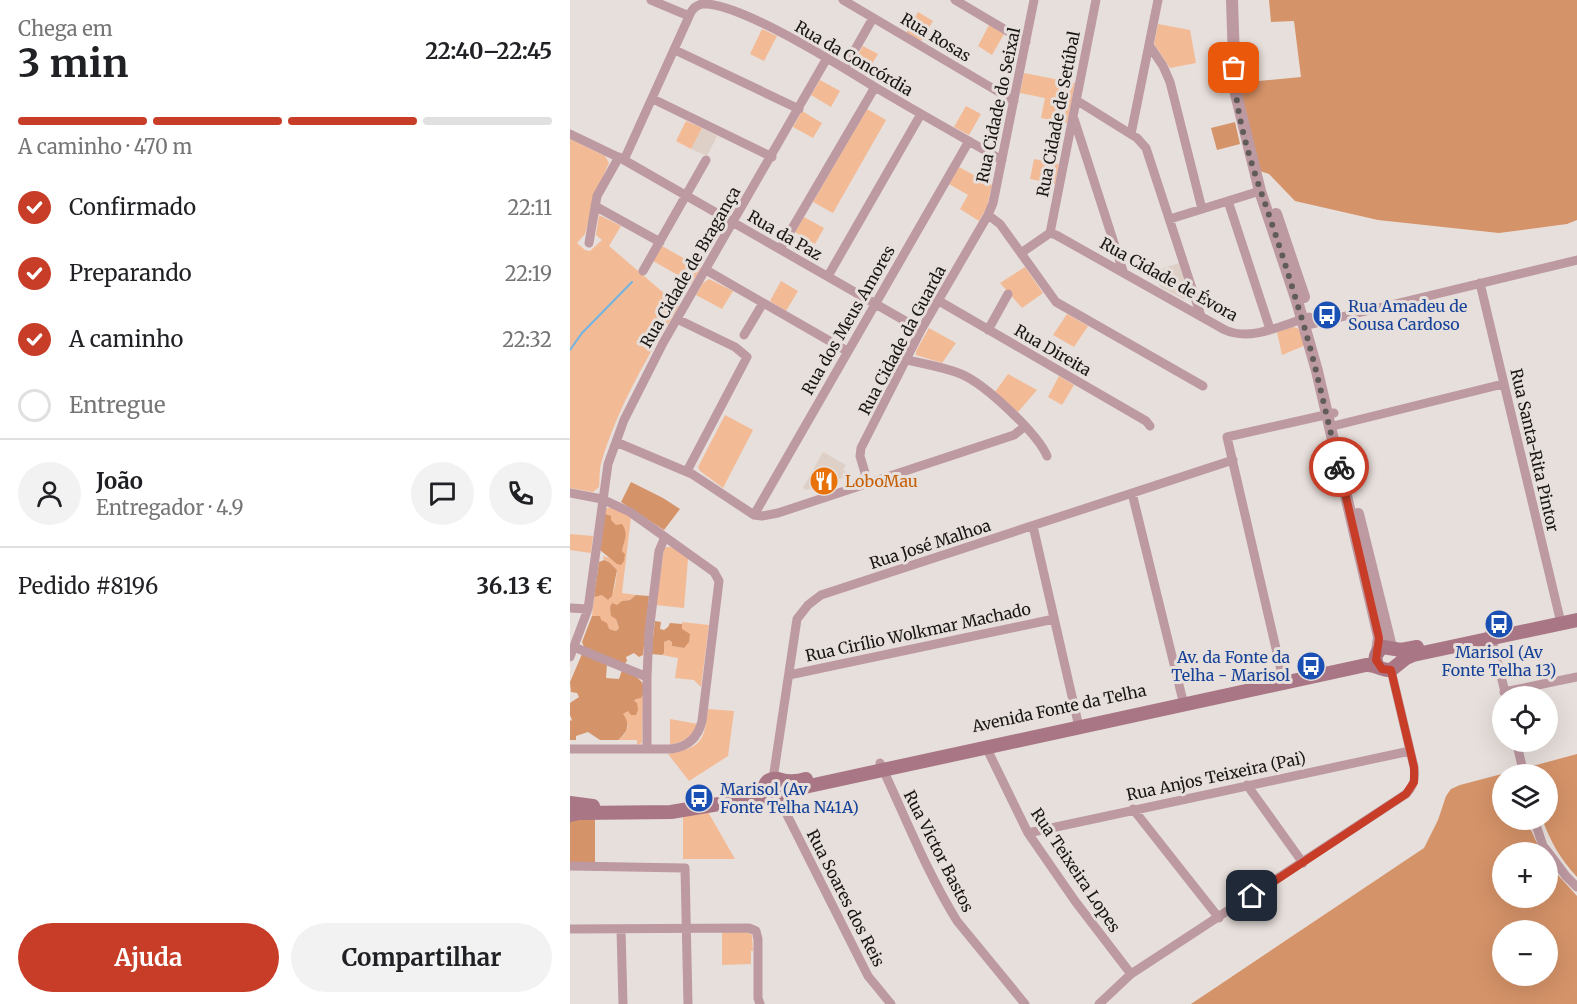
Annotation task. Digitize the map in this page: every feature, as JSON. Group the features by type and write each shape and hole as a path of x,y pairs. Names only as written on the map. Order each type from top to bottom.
{"main road":[{"name":"Avenida Fonte da Telha","path":"881,767 1283,680 1361,659 1384,661 1406,658 1491,635 1560,620 1577,613"},
{"name":"Avenida Fonte da Telha","path":"1560,620 1577,620"},
{"name":"Avenida Fonte da Telha","path":"1393,648 1407,649 1491,635"},
{"path":"1384,661 1399,656 1393,648"},
{"name":"Avenida Fonte da Telha","path":"776,791 799,781 986,747 1078,724"},
{"path":"570,803 592,806 682,805 776,791"},
{"path":"570,815 671,812 743,800 776,791"}],"street":[{"path":"589,243 597,196 653,99 689,16 651,0"},
{"name":"Rua Rosas","path":"843,0 1014,101"},
{"path":"955,0 1026,42"},
{"name":"Rua Cidade do Seixal","path":"988,215 1002,160 1034,0"},
{"name":"Rua Cidade de Setúbal","path":"1050,233 1096,0"},
{"path":"1131,134 1158,0"},
{"path":"1232,0 1234,90 1260,191 1307,321 1393,648"},
{"name":"Rua da Concórdia","path":"689,16 694,8 702,4 723,8 754,19 845,67 875,87 1002,160"},
{"path":"845,67 873,18"},
{"path":"1149,45 1163,66 1170,82 1202,209"},
{"path":"675,50 799,109"},
{"name":"Rua Cidade de Bragança","path":"570,657 588,609 608,464 624,420 677,319 827,58"},
{"path":"780,249 875,87"},
{"path":"653,99 772,157"},
{"path":"1076,100 1131,134 1142,143 1149,154 1201,316"},
{"path":"828,276 921,114"},
{"path":"1073,116 1124,271"},
{"name":"Rua da Paz","path":"570,134 621,158 921,330"},
{"name":"Rua dos Meus Amores","path":"754,515 969,141"},
{"path":"643,271 706,160"},
{"path":"1170,219 1260,191"},
{"path":"1228,201 1270,329"},
{"path":"595,206 660,242"},
{"path":"988,215 1000,224 1056,302 1203,386"},
{"name":"Rua Cidade da Guarda","path":"868,483 860,460 860,451 921,330 988,215"},
{"path":"1021,253 1050,233"},
{"name":"Rua Cidade de Évora","path":"1050,233 1060,236 1237,334 1251,334 1577,260"},
{"path":"706,270 847,351"},
{"name":"Rua Santa-Rita Pintor","path":"1480,283 1560,620"},
{"path":"988,330 1008,294"},
{"name":"Rua Direita","path":"939,301 1146,421 1150,426"},
{"path":"744,335 763,303"},
{"path":"677,319 735,347 747,357 687,471"},
{"path":"906,360 953,371 977,382 1043,447 1047,456"},
{"path":"1283,680 1227,437 1332,420 1503,384"},
{"path":"1099,1004 1131,974 1406,794 1414,782 1415,775 1410,751 1384,661 1332,420"},
{"path":"616,442 687,471 754,515 762,516 778,513 1014,435 1024,427"},
{"name":"Rua José Malhoa","path":"776,791 797,619 808,605 821,595 1233,460"},
{"path":"570,493 602,499 630,512 714,572 718,578 701,727 690,742 679,748 570,749"},
{"path":"1132,493 1183,701"},
{"path":"1034,526 1078,724"},
{"path":"647,749 646,677 649,632 660,546 665,537"},
{"path":"570,608 588,609"},
{"name":"Rua Cirílio Wolkmar Machado","path":"789,675 1054,619"},
{"path":"1491,635 1503,686"},
{"path":"574,647 646,677"},
{"path":"1539,686 1577,677"},
{"name":"Rua Teixeira Lopes","path":"986,747 1028,833 1075,902 1131,974"},
{"name":"Rua Anjos Teixeira (Pai)","path":"1028,833 1410,751"},
{"name":"Rua Victor Bastos","path":"881,767 948,907 1025,1004"},
{"path":"1247,785 1303,863"},
{"name":"Rua Soares dos Reis","path":"776,791 868,976 891,1004"},
{"path":"1133,809 1219,918"},
{"path":"1558,865 1577,887"},
{"path":"570,866 696,867"},
{"path":"685,868 688,1004"},
{"path":"570,930 749,928 756,931 758,939 758,998 760,1004"},
{"path":"621,929 623,1004"}],"shaded area":[{"path":"1269,0 1577,0 1577,220 1567,224 1499,233 1378,220 1295,201 1269,174 1260,171 1237,83 1301,77 1294,21 1271,22"},
{"path":"918,12 933,21 921,41 906,33"},
{"path":"1158,24 1190,30 1196,63 1170,68 1154,44"},
{"path":"989,25 1004,34 992,55 978,46"},
{"path":"762,29 777,36 764,61 750,54"},
{"path":"863,46 878,54 865,75 853,65"},
{"path":"1024,73 1075,83 1067,123 1041,118 1045,98 1020,93"},
{"path":"820,80 840,91 831,107 811,95"},
{"path":"966,106 981,114 969,135 954,127"},
{"path":"867,109 886,120 833,213 813,202"},
{"path":"802,111 822,123 813,138 793,127"},
{"path":"686,121 702,128 691,149 676,141"},
{"path":"1235,122 1240,144 1217,150 1211,128"},
{"path":"702,128 717,136 707,156 691,149"},
{"path":"570,139 605,156 609,163 596,192 585,234 577,243 590,251 602,240 596,235 599,215 621,226 609,246 679,306 645,362 624,403 601,464 599,487 593,492 570,488"},
{"path":"1034,159 1059,164 1055,184 1030,179"},
{"path":"959,167 992,185 987,207 979,221 960,209 968,195 949,184"},
{"path":"804,217 824,228 815,244 795,232"},
{"path":"662,246 701,268 692,283 653,261"},
{"path":"1179,263 1189,294 1184,299 1160,287 1155,271"},
{"path":"1025,267 1043,293 1022,308 1000,283"},
{"path":"709,279 733,291 722,309 696,295 703,283"},
{"path":"781,281 798,291 786,311 770,301"},
{"path":"1067,314 1088,326 1074,347 1053,335"},
{"path":"1293,327 1298,328 1306,345 1282,355 1277,332"},
{"path":"929,328 956,343 942,363 916,355"},
{"path":"1008,374 1037,390 1018,412 995,392"},
{"path":"1059,376 1074,385 1062,405 1048,397"},
{"path":"725,415 753,430 723,488 698,467"},
{"path":"823,452 846,465 843,470 852,475 806,490 803,488"},
{"path":"631,482 680,509 664,530 621,502"},
{"path":"611,507 631,517 622,593 636,595 630,600 622,601 616,619 619,628 616,631 609,629 592,616 594,597 602,594 608,600 616,582 617,570 604,560 603,556 612,559 622,551 622,540 618,530 603,514 605,509"},
{"path":"605,514 611,516 611,520 616,525 622,524 625,531 622,551 625,554 621,565 600,550"},
{"path":"570,534 593,536 591,553 570,550"},
{"path":"666,547 673,547 688,559 684,608 656,605"},
{"path":"604,560 617,570 612,596 608,600 602,595 594,597 599,562"},
{"path":"636,595 649,596 643,655 639,657 634,653 626,657 627,661 624,664 584,647 582,642 592,616 600,616 609,629 616,631 619,628 616,619 611,616 612,603 617,605"},
{"path":"655,621 661,622 660,629 664,630 670,623 682,624 682,629 690,634 689,642 684,648 672,646 669,640 664,642 662,655 651,654"},
{"path":"682,622 709,625 701,687 694,680 675,678 678,658 662,655 664,642 669,640 672,646 684,648 685,633 682,629"},
{"path":"582,654 607,664 606,678 619,679 622,670 636,677 643,684 644,692 641,698 634,701 637,703 638,710 636,715 631,715 628,711 623,714 627,721 627,728 618,740 600,740 588,732 576,736 576,740 570,740 570,721 572,720 570,703 579,697 577,693 571,692 570,682"},
{"path":"643,694 642,743 637,745 637,740 618,740 624,735 628,726 623,714"},
{"path":"708,709 734,711 728,756 689,781 668,754 688,749 699,741 705,729"},
{"path":"670,719 698,724 687,738 670,745"},
{"path":"1577,754 1577,877 1558,852 1558,842 1553,842 1547,830 1558,830 1558,764 1540,764"},
{"path":"1492,777 1492,830 1531,830 1536,842 1492,842 1492,908 1558,908 1558,875 1577,896 1577,1004 1191,1004 1424,848 1451,789"},
{"path":"708,812 735,859 683,859 683,816"},
{"path":"595,818 595,862 570,862 570,820"},
{"path":"745,931 752,935 751,964 722,965 722,932"}],"waterway":[{"path":"570,350 582,333 632,282"}],"way so far":[{"path":"1234,68 1234,90 1247,144 1317,371 1339,467"}],"place":[{"name":"Rua Amadeu de Sousa Cardoso","path":"1327,315"},
{"name":"LoboMau","path":"824,481"},
{"name":"Marisol (Av Fonte Telha 13)","path":"1499,624"},
{"name":"Av. da Fonte da Telha - Marisol","path":"1311,666"},
{"name":"Marisol (Av Fonte Telha N41A)","path":"699,798"}],"route":[{"path":"1252,896 1406,794 1414,782 1414,767 1391,670 1382,669 1376,660 1379,638 1339,467"}]}
